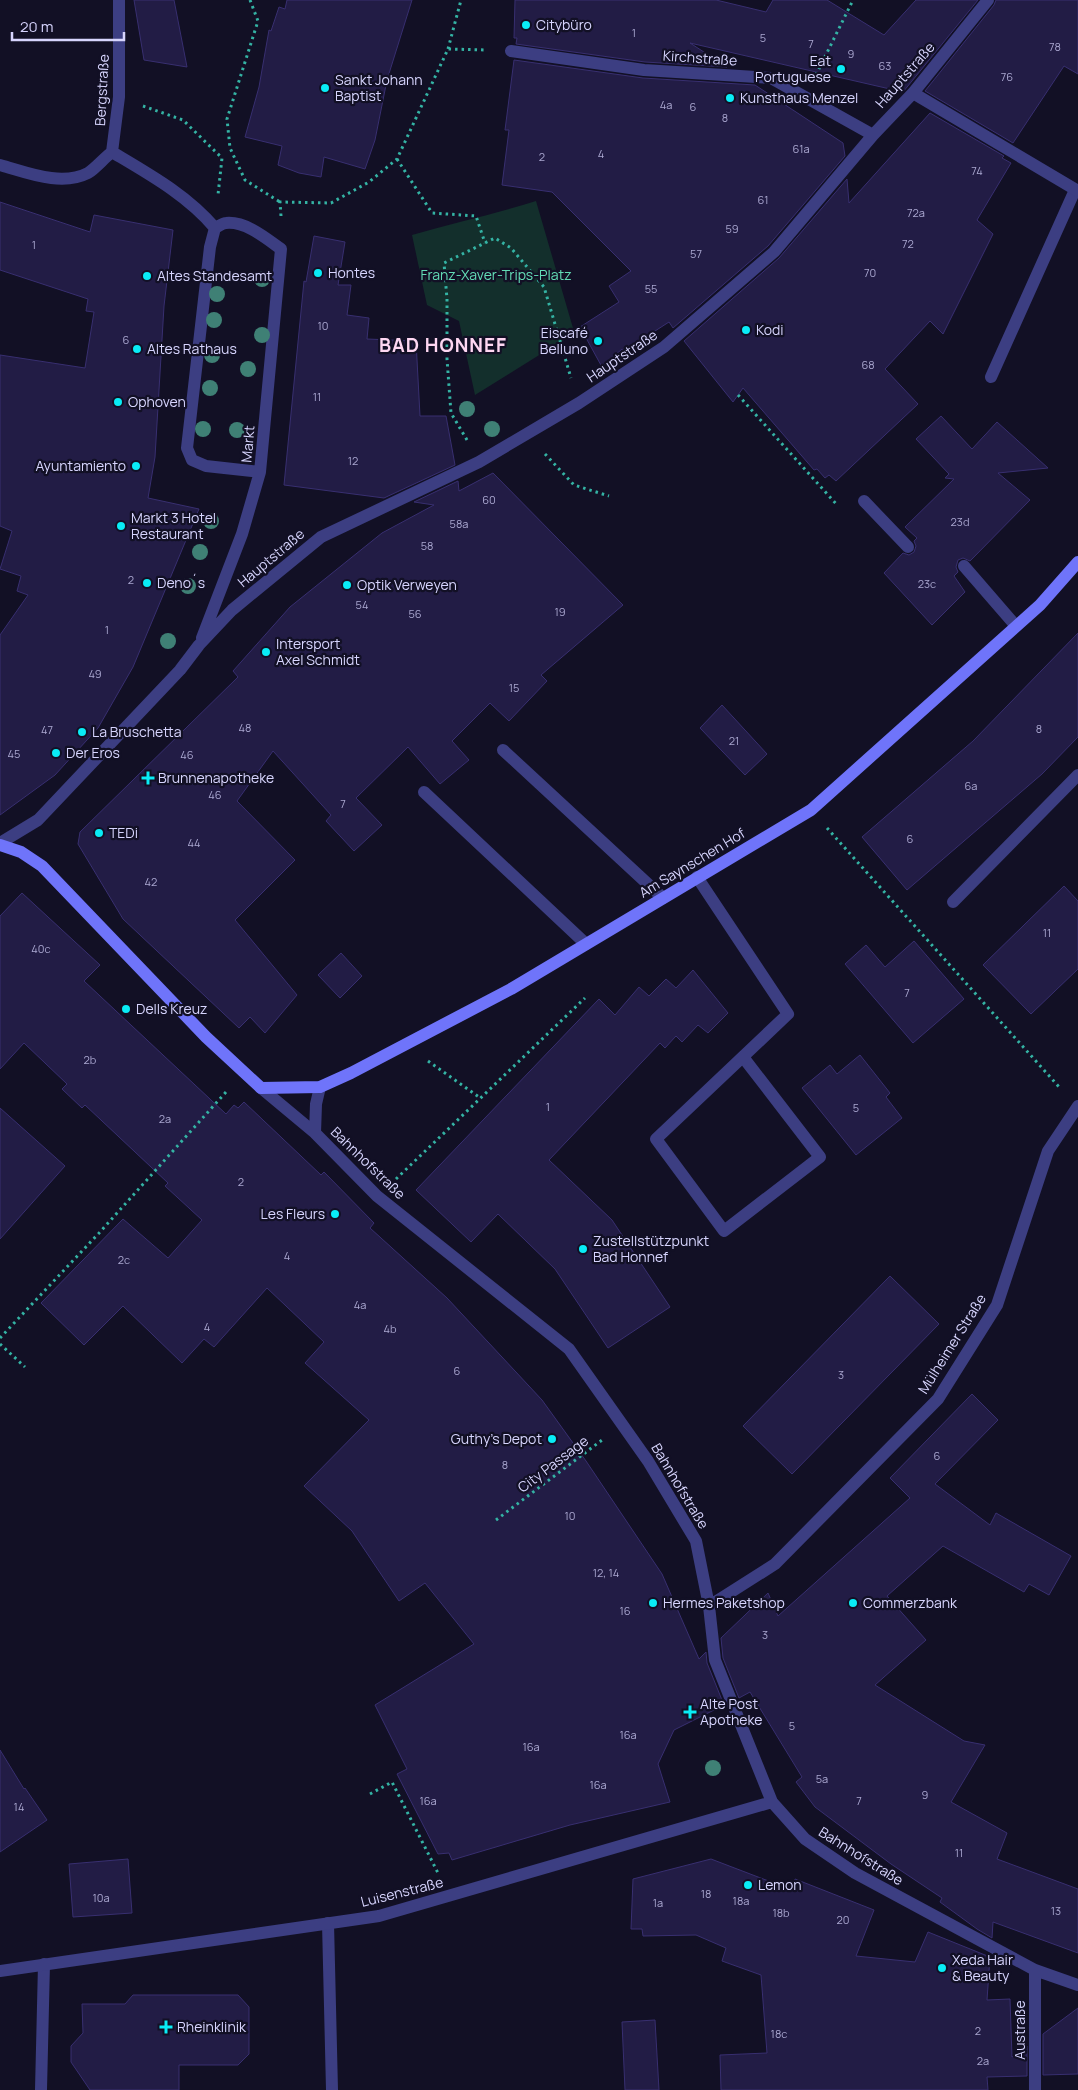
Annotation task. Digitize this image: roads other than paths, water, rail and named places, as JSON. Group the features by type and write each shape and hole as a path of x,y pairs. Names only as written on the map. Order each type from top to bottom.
{"main road":[{"name":"Am Saynschen Hof","path":"261,1088 320,1087 510,989 810,810 1040,605 1078,562"},
{"name":"Bahnhofstraße","path":"0,844 21,852 42,866 206,1037 261,1088"}],"street":[{"name":"Bergstraße","path":"112,152 119,97 119,0"},
{"name":"Hauptstraße","path":"0,844 38,820 180,670 199,645 232,610 320,537 479,462 579,403 664,347 774,252 872,135 913,93 988,0"},
{"name":"Kirchstraße","path":"511,51 644,70 771,78 872,135"},
{"path":"913,93 1076,191 991,377"},
{"path":"0,164 44,177 66,178 88,173 112,152 159,179 204,215 216,228"},
{"name":"Markt","path":"226,223 242,226 261,235 281,249 260,472 206,466 192,460 187,448 210,247 216,228 226,223"},
{"name":"Hauptstraße","path":"199,645 242,534 260,472"},
{"path":"864,501 908,547"},
{"path":"964,566 1016,626"},
{"path":"503,750 663,898"},
{"path":"953,902 1078,775"},
{"path":"424,792 586,944"},
{"path":"697,877 788,1014 656,1139 724,1231 820,1157 743,1057"},
{"name":"Bahnhofstraße","path":"316,1133 316,1104 320,1087"},
{"name":"Bahnhofstraße","path":"261,1088 316,1133 377,1196 568,1350 623,1425 648,1460 696,1541 709,1606 715,1660 772,1802 805,1839 855,1873 1035,1970 1078,1985"},
{"name":"Mülheimer Straße","path":"709,1606 775,1564 938,1399 997,1305 1048,1151 1078,1106"},
{"name":"Luisenstraße","path":"0,1970 379,1916 772,1802"},
{"path":"328,1922 332,2090"},
{"path":"41,2090 44,1964"},
{"name":"Austraße","path":"1034,2090 1035,1970"}],"place":[{"name":"Citybüro","path":"526,25"},
{"name":"Eat Portuguese","path":"841,69"},
{"name":"Sankt Johann Baptist","path":"325,88"},
{"name":"Kunsthaus Menzel","path":"730,98"},
{"name":"Hontes","path":"318,273"},
{"name":"Altes Standesamt","path":"147,276"},
{"name":"Kodi","path":"746,330"},
{"name":"Eiscafé Belluno","path":"598,341"},
{"name":"Altes Rathaus","path":"137,349"},
{"name":"Ophoven","path":"118,402"},
{"name":"Ayuntamiento","path":"136,466"},
{"name":"Markt 3 Hotel Restaurant","path":"121,526"},
{"name":"Deno´s","path":"147,583"},
{"name":"Optik Verweyen","path":"347,585"},
{"name":"Intersport Axel Schmidt","path":"266,652"},
{"name":"La Bruschetta","path":"82,732"},
{"name":"Der Eros","path":"56,753"},
{"name":"Brunnenapotheke","path":"148,778"},
{"name":"TEDi","path":"99,833"},
{"name":"Dells Kreuz","path":"126,1009"},
{"name":"Les Fleurs","path":"335,1214"},
{"name":"Zustellstützpunkt Bad Honnef","path":"583,1249"},
{"name":"Guthy's Depot","path":"552,1439"},
{"name":"Hermes Paketshop","path":"653,1603"},
{"name":"Commerzbank","path":"853,1603"},
{"name":"Alte Post Apotheke","path":"690,1712"},
{"name":"Lemon","path":"748,1885"},
{"name":"Xeda Hair & Beauty","path":"942,1968"},
{"name":"Rheinklinik","path":"166,2027"}],"district":[{"name":"BAD HONNEF","path":"443,345"}],"park label":[{"name":"Franz-Xaver-Trips-Platz","path":"496,275"}]}
